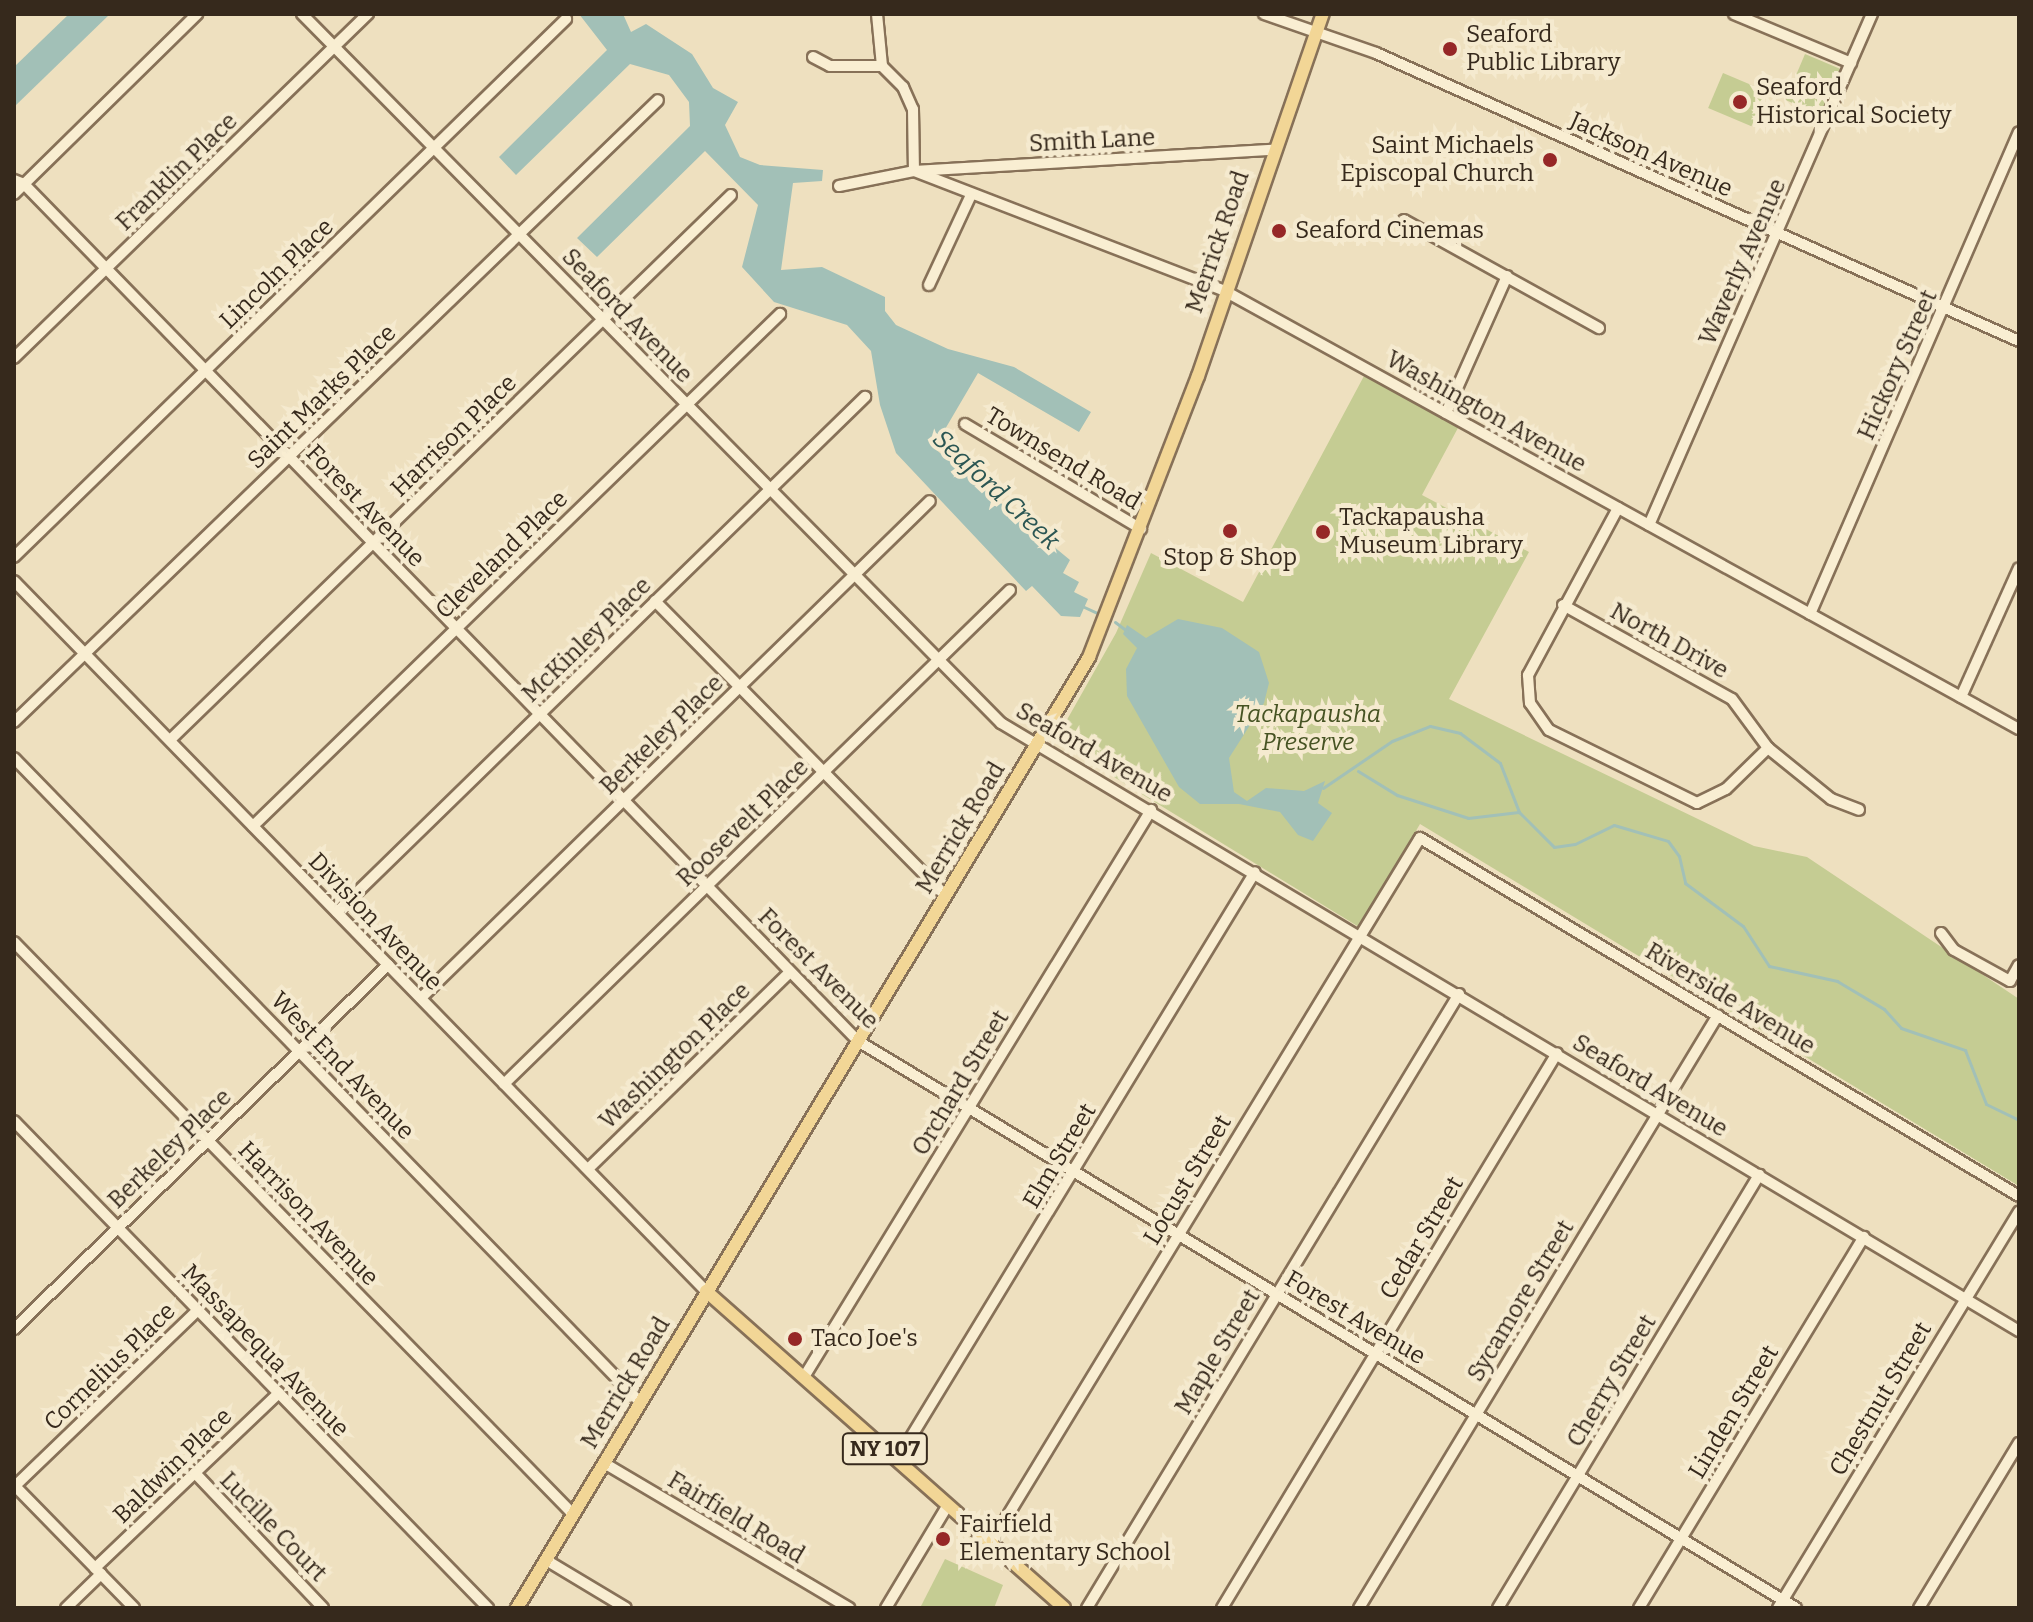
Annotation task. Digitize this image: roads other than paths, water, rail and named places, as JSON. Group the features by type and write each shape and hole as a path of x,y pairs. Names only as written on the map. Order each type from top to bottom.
{"main road":[{"name":"Merrick Road","path":"517,1608 1089,657 1141,529 1272,150 1323,14"},
{"name":"NY 107","path":"706,1291 1064,1608"}],"street":[{"path":"14,194 19,182 197,14"},
{"name":"Seaford Avenue","path":"302,14 995,718 2019,1331"},
{"name":"Franklin Place","path":"14,358 368,14"},
{"path":"877,14 882,66 903,87 913,109 914,171"},
{"name":"Jackson Avenue","path":"1264,14 1317,29 2019,341"},
{"path":"1734,14 1851,63"},
{"name":"Waverly Avenue","path":"1649,525 1872,14"},
{"name":"Lincoln Place","path":"14,557 566,19"},
{"path":"813,57 830,66 882,66"},
{"name":"Saint Marks Place","path":"14,722 658,100"},
{"name":"Hickory Street","path":"1810,614 2019,132"},
{"name":"Smith Lane","path":"839,186 914,171 1272,150"},
{"name":"Washington Avenue","path":"914,171 1223,290 2019,729"},
{"name":"Forest Avenue","path":"19,182 858,1041 1681,1539 1781,1604 1796,1608"},
{"name":"Harrison Place","path":"170,740 731,195"},
{"path":"929,285 971,195"},
{"path":"1404,220 1599,328"},
{"path":"1446,413 1507,276"},
{"name":"Cleveland Place","path":"253,826 780,314"},
{"name":"McKinley Place","path":"337,912 865,397"},
{"name":"Townsend Road","path":"965,424 1141,529"},
{"name":"Berkeley Place","path":"421,998 930,501"},
{"path":"1618,508 1528,675 1530,703 1549,730 1697,803 1726,789 1768,748"},
{"path":"1961,697 2019,568"},
{"name":"Division Avenue","path":"14,581 706,1291"},
{"name":"Roosevelt Place","path":"504,1084 1010,590"},
{"path":"655,601 946,896"},
{"name":"North Drive","path":"1563,605 1732,699 1768,748 1831,799 1859,810"},
{"name":"West End Avenue","path":"14,758 640,1402"},
{"name":"Orchard Street","path":"804,1377 1151,810"},
{"name":"Locust Street","path":"991,1543 1420,838"},
{"name":"Riverside Avenue","path":"1420,838 2019,1196"},
{"name":"Elm Street","path":"897,1460 1255,872"},
{"path":"1941,933 1954,950 2010,981 2019,965"},
{"name":"Harrison Avenue","path":"14,942 573,1514"},
{"name":"Berkeley Place","path":"14,1329 388,965"},
{"name":"Washington Place","path":"588,1169 790,972"},
{"name":"Maple Street","path":"1087,1608 1459,994"},
{"name":"Sycamore Street","path":"1359,1608 1718,1015"},
{"name":"Cedar Street","path":"1222,1608 1557,1053"},
{"name":"Massapequa Avenue","path":"14,1121 488,1608"},
{"name":"Cherry Street","path":"1498,1608 1759,1175"},
{"name":"Chestnut Street","path":"1781,1604 2019,1211"},
{"name":"Linden Street","path":"1639,1608 1864,1237"},
{"name":"Cornelius Place","path":"14,1486 198,1310"},
{"name":"Baldwin Place","path":"66,1608 98,1571 195,1473 279,1393"},
{"path":"1919,1608 2019,1443"},
{"name":"Fairfield Road","path":"604,1463 849,1608"},
{"name":"Lucille Court","path":"195,1473 323,1608"},
{"path":"14,1486 134,1608"},
{"path":"886,1608 948,1505"},
{"path":"546,1560 626,1608"}],"water":[{"path":"69,14 110,14 14,107 14,67"},
{"path":"579,14 623,14 631,32 646,24 692,54 713,88 738,102 725,125 740,157 760,165 823,170 822,181 793,183 781,270 822,267 885,297 885,311 896,325 948,349 1014,367 1091,412 1079,432 978,373 934,448 1070,560 1063,573 1079,582 1074,592 1088,599 1080,617 1061,616 1032,586 1026,591 896,453 880,405 871,351 847,325 774,302 742,267 758,205 705,151 597,257 577,238 690,126 689,102 669,75 630,64 516,175 499,157 607,50"},
{"path":"1178,619 1222,628 1259,652 1269,683 1264,703 1229,758 1234,792 1247,801 1266,788 1304,791 1325,781 1318,803 1332,813 1313,841 1298,835 1280,812 1239,804 1200,804 1179,787 1127,696 1126,669 1137,648 1123,634 1127,625 1146,638"}],"waterway":[{"name":"Seaford Creek","path":"1082,606 1097,613"},
{"name":"Seaford Creek","path":"1115,622 1127,631"},
{"name":"Seaford Creek","path":"1323,788 1392,741 1430,726 1460,733 1500,763 1519,812 1554,847 1575,844 1614,825 1668,841 1679,856 1685,883 1743,926 1769,966 1837,981 1884,1009 1901,1028 1965,1050 1986,1104 2019,1120"},
{"path":"1358,771 1397,795 1468,818 1519,812"}],"place":[{"name":"Seaford Public Library","path":"1450,49"},
{"name":"Seaford Historical Society","path":"1740,102"},
{"name":"Saint Michaels Episcopal Church","path":"1550,160"},
{"name":"Seaford Cinemas","path":"1279,231"},
{"name":"Stop & Shop","path":"1230,531"},
{"name":"Tackapausha Museum Library","path":"1323,532"},
{"name":"Taco Joe's","path":"795,1339"},
{"name":"Fairfield Elementary School","path":"943,1539"}],"park label":[{"name":"Tackapausha Preserve","path":"1308,729"}]}
